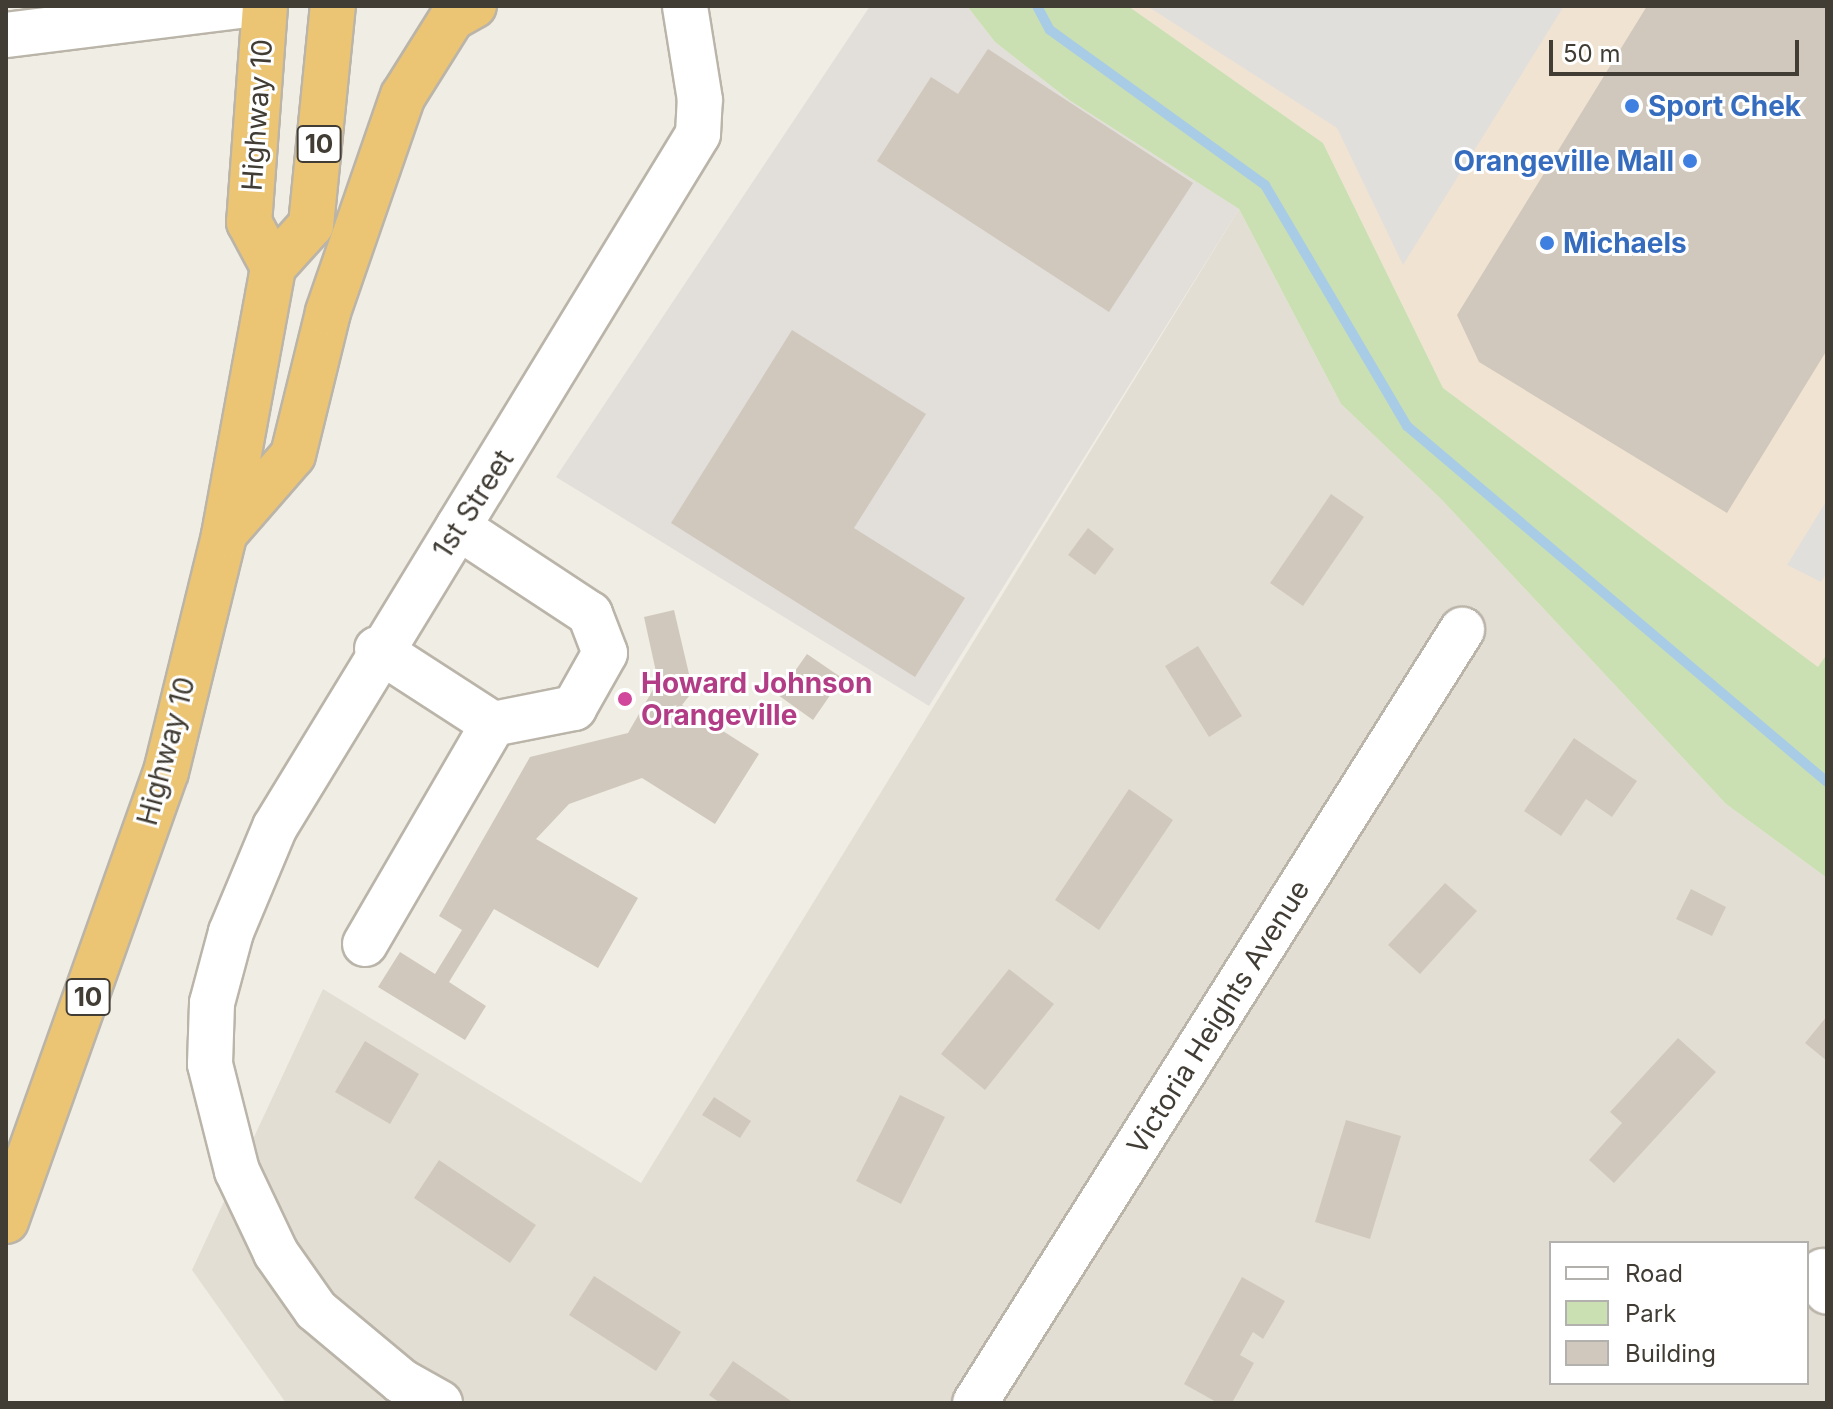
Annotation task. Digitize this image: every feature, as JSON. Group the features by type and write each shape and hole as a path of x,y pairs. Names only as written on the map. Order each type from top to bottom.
{"highway":[{"name":"Highway 10","path":"6,1221 166,772 224,535 273,267 249,222 265,6"},
{"name":"10","path":"273,267 311,225 333,6"},
{"path":"224,535 293,455 328,312 403,96 452,18 474,6"}],"street":[{"path":"6,35 240,6"},
{"name":"1st Street","path":"440,1403 401,1381 316,1310 276,1253 237,1171 210,1064 213,999 256,862 377,649 458,527 698,134 700,100 685,6"},
{"path":"377,649 493,724 574,708 605,653 590,614 458,527"},
{"name":"Victoria Heights Avenue","path":"975,1403 1462,630"},
{"path":"365,944 493,724"}],"shaded area":[{"path":"870,6 967,6 995,42 1069,100 1239,209 929,706 556,477"},
{"path":"1128,6 1827,6 1827,654 1819,668 1443,388 1323,143"},
{"path":"1147,6 1564,6 1403,265 1337,128"},
{"path":"1239,209 1341,404 1441,499 1726,804 1827,878 1827,1403 286,1403 192,1270 323,989 641,1183"},
{"path":"1827,500 1827,573 1821,582 1787,565"}],"green space":[{"path":"967,6 1128,6 1323,143 1443,388 1818,667 1827,654 1827,878 1726,804 1441,499 1341,404 1239,209 1069,100 995,42"}],"building":[{"name":"Orangeville Mall","path":"1647,6 1827,6 1827,350 1727,513 1479,362 1457,315"},
{"path":"988,49 1193,183 1109,312 877,161 931,77 958,94"},
{"path":"792,330 926,414 854,528 965,598 915,677 671,523"},
{"path":"1331,494 1364,517 1303,606 1270,583"},
{"path":"1088,528 1114,549 1095,575 1068,555"},
{"path":"674,610 693,691 682,705 759,754 715,824 642,778 569,804 536,839 638,898 598,968 494,909 449,982 486,1006 465,1040 378,987 400,952 435,974 462,930 439,916 530,757 628,733 658,681 644,617"},
{"path":"1198,646 1242,716 1209,737 1165,666"},
{"path":"807,654 842,678 813,720 778,695"},
{"path":"1574,738 1637,781 1612,817 1586,799 1561,836 1524,811"},
{"path":"1129,789 1173,820 1099,930 1055,900"},
{"path":"1445,883 1477,911 1420,974 1388,945"},
{"path":"1691,889 1726,907 1712,936 1676,919"},
{"path":"1009,969 1054,1004 985,1090 941,1054"},
{"path":"1827,1016 1827,1061 1805,1043"},
{"path":"1678,1038 1716,1072 1614,1183 1589,1160 1622,1123 1610,1112"},
{"path":"365,1041 419,1074 390,1124 335,1092"},
{"path":"900,1095 945,1117 901,1204 856,1181"},
{"path":"714,1097 751,1121 740,1138 702,1115"},
{"path":"1346,1120 1401,1136 1370,1239 1315,1222"},
{"path":"439,1160 536,1225 510,1263 414,1198"},
{"path":"594,1276 681,1332 656,1371 569,1315"},
{"path":"1242,1277 1285,1301 1263,1339 1253,1332 1240,1355 1254,1363 1232,1403 1218,1403 1184,1384"},
{"path":"733,1361 794,1403 720,1403 709,1395"}],"waterway":[{"path":"1037,6 1050,30 1265,185 1407,426 1827,782"}],"place":[{"name":"Sport Chek","path":"1632,106"},
{"name":"Orangeville Mall","path":"1690,161"},
{"name":"Michaels","path":"1547,243"},
{"name":"Howard Johnson Orangeville","path":"625,699"}]}
